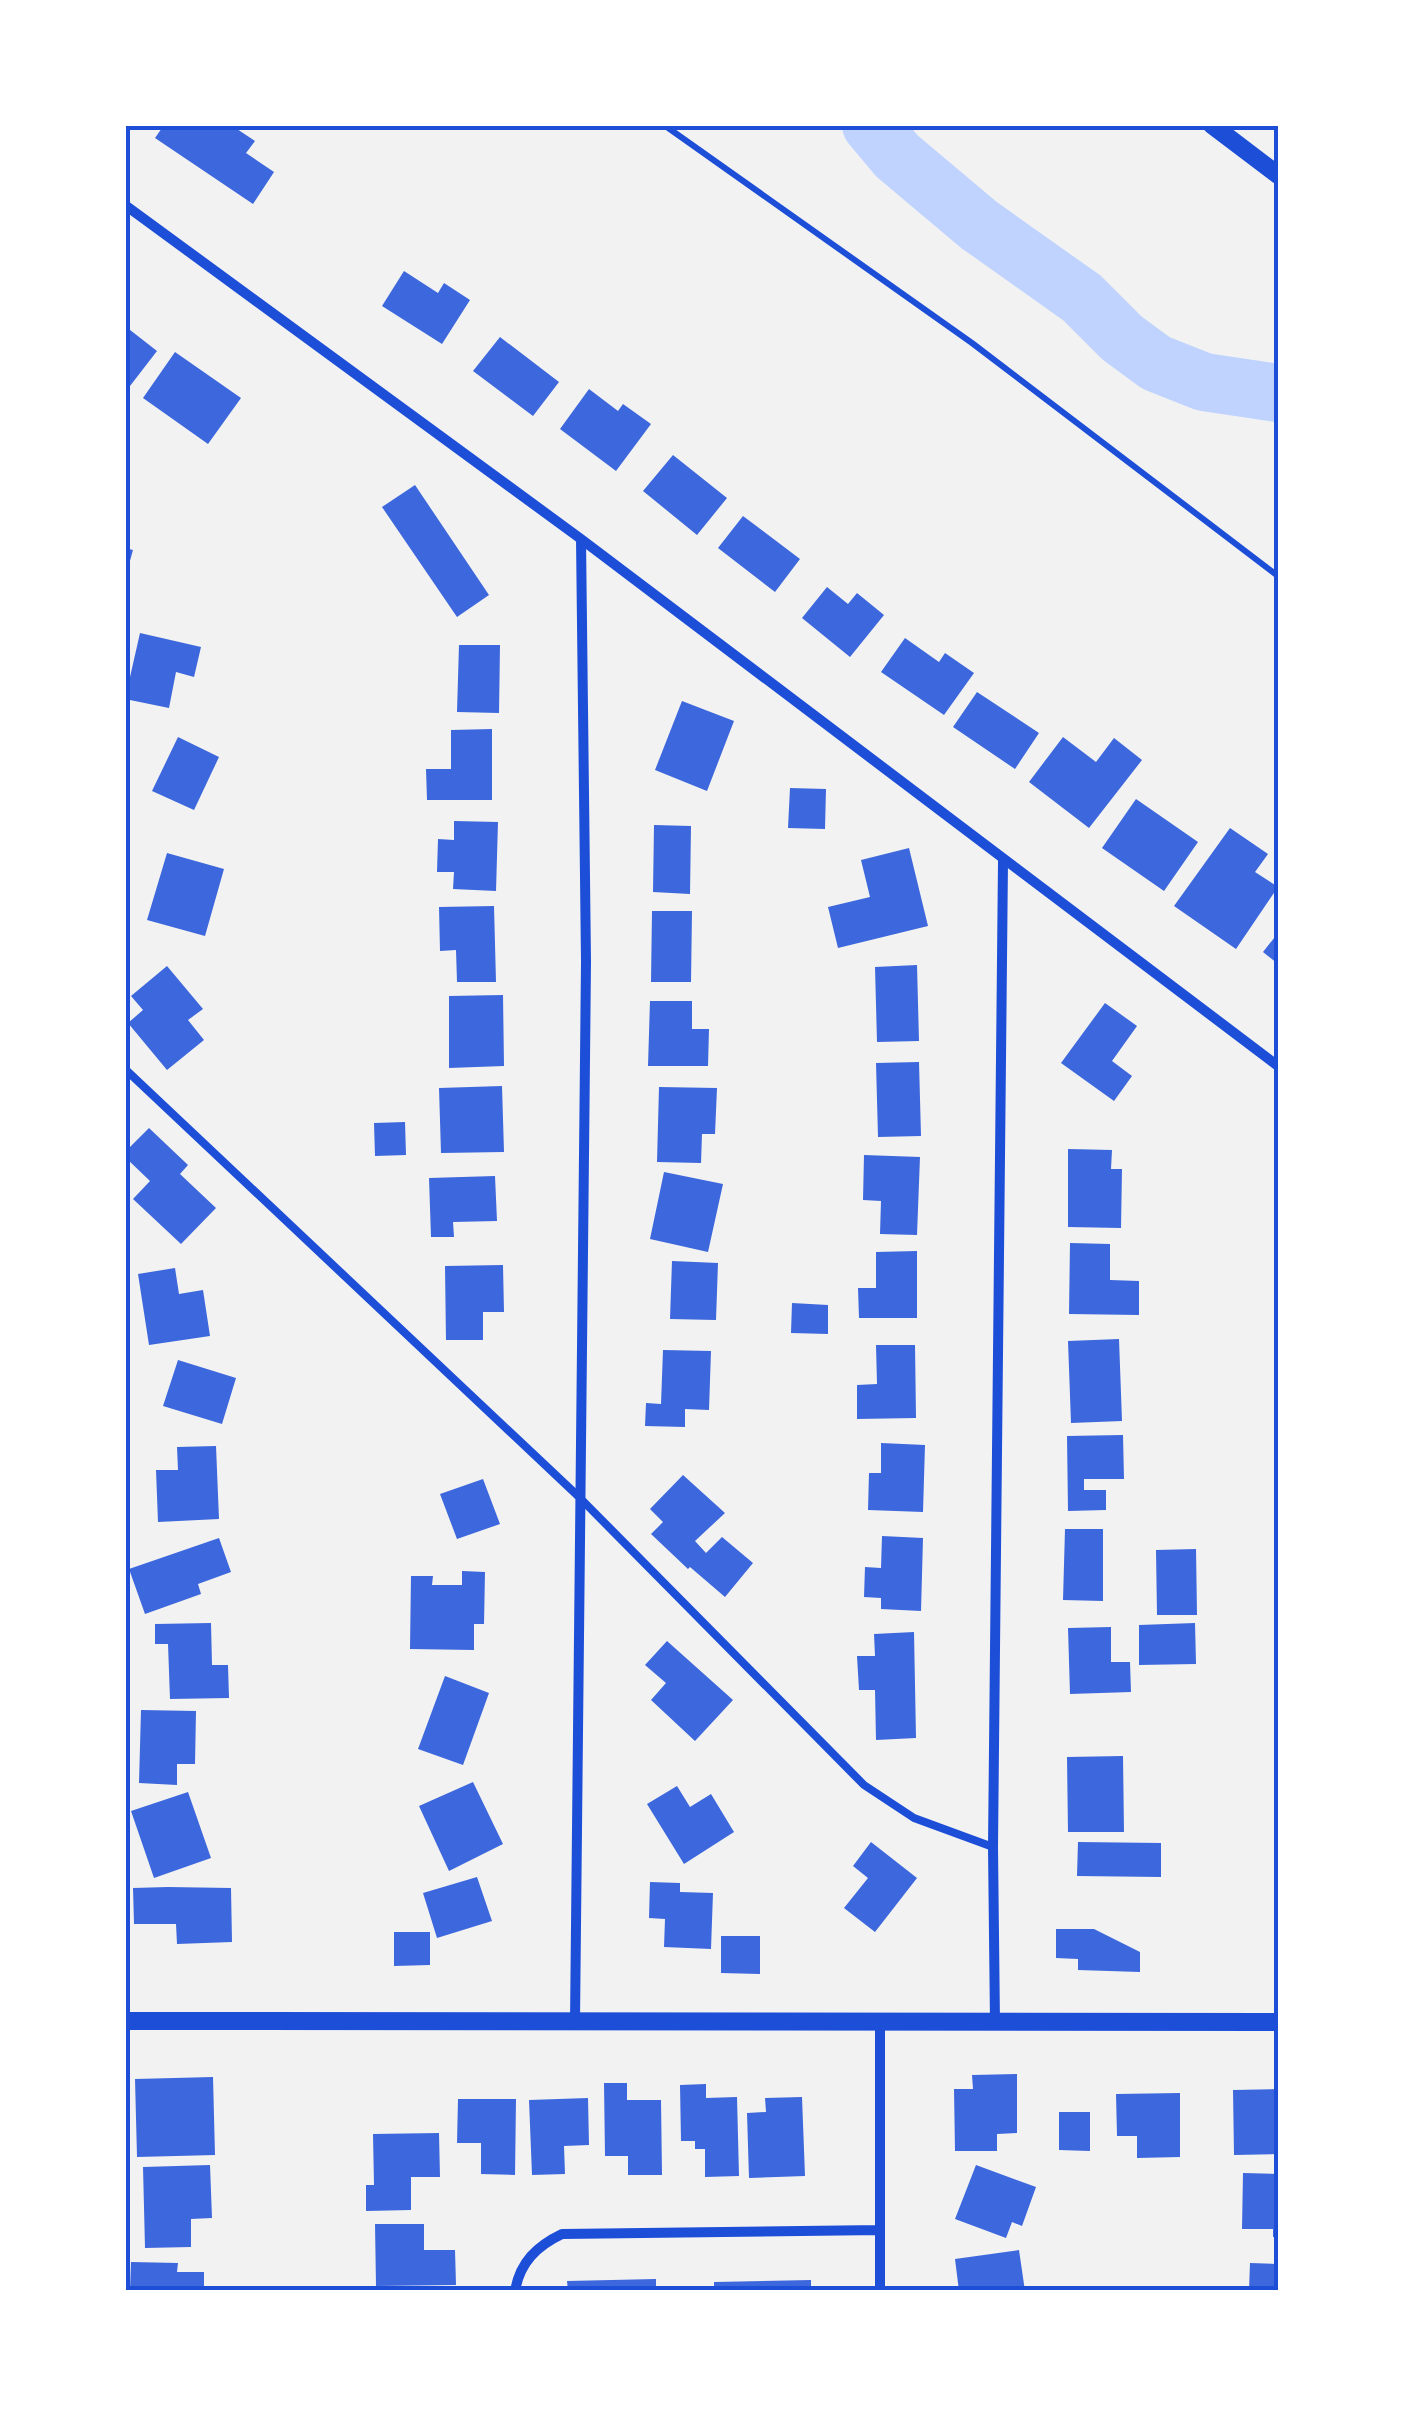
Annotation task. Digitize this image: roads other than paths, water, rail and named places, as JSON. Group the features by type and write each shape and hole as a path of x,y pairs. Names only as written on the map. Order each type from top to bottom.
{"street":[{"path":"1212,125 1278,175"},
{"path":"125,205 580,539 1278,1066"},
{"path":"575,2022 586,962 580,539"},
{"path":"995,2023 993,1847 1003,861"},
{"path":"125,2021 1278,2022"},
{"path":"880,2023 880,2291"},
{"path":"515,2291 524,2265 534,2251 562,2234 880,2230"}],"lane":[{"path":"125,1070 578,1496 864,1784 914,1818 993,1847"}],"waterway":[{"path":"871,125 897,156 979,225 1082,298 1122,338 1156,363 1204,382 1278,393"}]}
